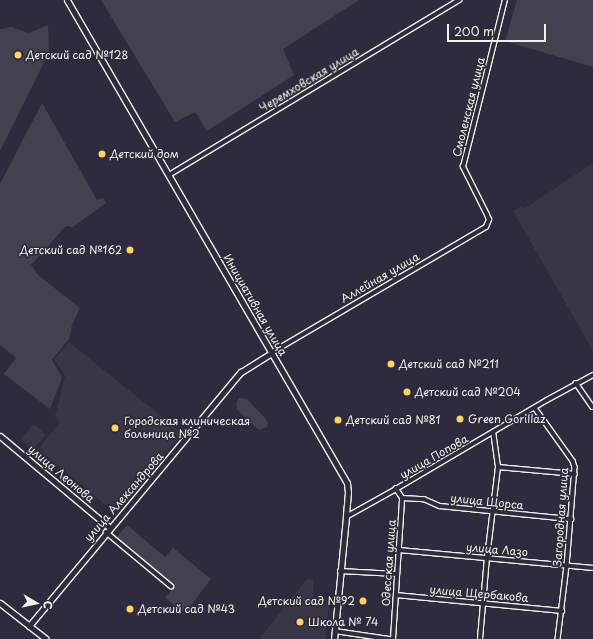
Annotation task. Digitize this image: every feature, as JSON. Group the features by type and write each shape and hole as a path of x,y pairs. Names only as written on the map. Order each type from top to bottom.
{"main road":[{"name":"Инициативная улица","path":"68,0 347,483 348,492 334,639"},
{"name":"улица Александрова","path":"29,626 108,530 166,464 241,372 271,353"},
{"name":"улица Леонова","path":"0,436 108,530"},
{"path":"0,603 46,639"}],"street":[{"name":"Черемховская улица","path":"169,175 459,0"},
{"name":"Смоленская улица","path":"487,215 463,167 505,0"},
{"name":"Аллейная улица","path":"271,353 486,227 489,220 487,215"},
{"name":"улица Попова","path":"346,516 396,489 593,375"},
{"path":"576,384 593,407"},
{"name":"Загородная улица","path":"535,408 573,461 575,474 567,566 558,639"},
{"path":"480,639 487,558 494,511 498,467 493,433"},
{"path":"498,467 575,474"},
{"path":"396,489 402,498"},
{"name":"улица Щорса","path":"402,498 424,499 440,506 571,519"},
{"name":"Одесская улица","path":"392,639 402,498"},
{"name":"улица Леонова","path":"108,530 171,586"},
{"name":"улица Лазо","path":"398,550 593,568"},
{"path":"340,571 397,574"},
{"name":"улица Щербакова","path":"396,595 484,602 562,611"},
{"path":"335,631 366,634 392,639"}],"shaded area":[{"path":"101,0 359,0 283,49 294,75 207,131 195,112 175,122"},
{"path":"517,0 593,0 593,67 505,41"},
{"path":"48,25 49,52 0,151 0,29 11,27 29,33"},
{"path":"42,103 97,200 103,198 106,203 73,227 66,226 31,265 38,275 80,308 72,325 69,339 52,360 62,377 50,409 4,374 16,358 0,345 0,184"},
{"path":"593,163 593,351 513,211 522,206 524,209"},
{"name":"Городская клиническая больница №2","path":"69,342 182,433 115,513 38,449 60,422 55,417 65,376 54,359"},
{"path":"239,398 247,399 265,418 268,423 267,427 259,430 237,410 236,403"},
{"path":"34,424 46,435 32,450 20,439"},
{"path":"127,525 165,557 173,548 211,579 185,613 165,598 175,586 116,538"},
{"name":"Школа № 74","path":"307,579 314,580 312,603 329,605 325,639 259,639"}],"place":[{"name":"Детский сад №128","path":"18,55"},
{"name":"Детский дом","path":"102,154"},
{"name":"Детский сад №162","path":"130,250"},
{"name":"Детский сад №211","path":"391,364"},
{"name":"Детский сад №204","path":"407,392"},
{"name":"Green Gorillaz","path":"460,419"},
{"name":"Детский сад №81","path":"338,420"},
{"name":"Городская клиническая больница №2","path":"115,428"},
{"name":"Детский сад №92","path":"363,601"},
{"name":"Детский сад №43","path":"130,609"},
{"name":"Школа № 74","path":"300,622"}]}
